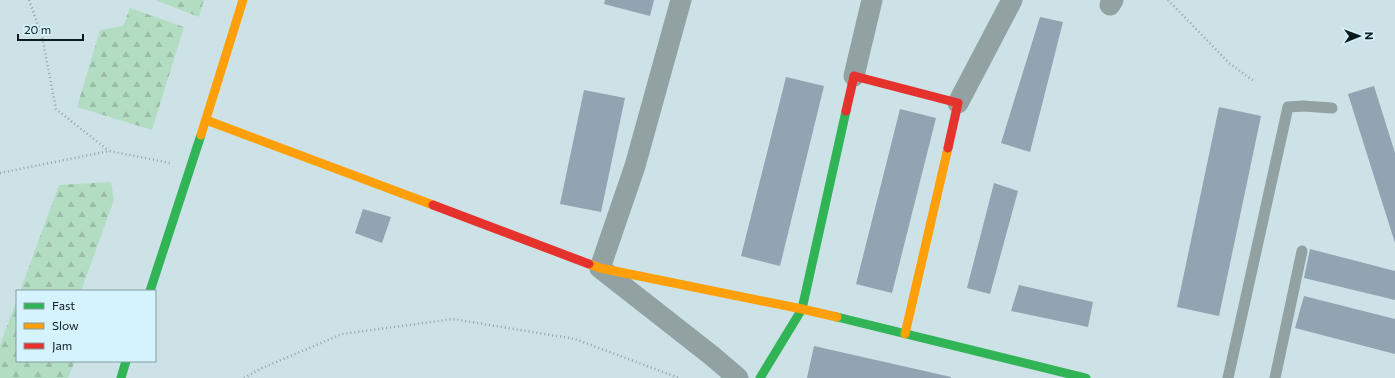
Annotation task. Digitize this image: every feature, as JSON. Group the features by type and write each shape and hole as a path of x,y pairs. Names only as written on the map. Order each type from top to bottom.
{"street":[{"path":"150,290 206,120 243,0"},
{"path":"600,268 635,166 681,0"},
{"path":"760,378 802,309 872,0"},
{"path":"905,334 958,103 1012,0"},
{"path":"854,76 958,103"},
{"path":"206,120 600,268 802,309 1086,378"},
{"path":"600,268 738,378"},
{"path":"121,378 126,362"}],"lane":[{"path":"1228,378 1288,107 1303,106 1332,108"},
{"path":"1275,378 1302,251"}],"path":[{"path":"28,0 42,36 56,109 109,151"},
{"path":"1168,0 1229,63 1255,82"},
{"path":"0,173 109,151 190,168"},
{"path":"244,378 260,369 342,334 453,319 575,339 679,378"}],"green space":[{"path":"155,0 204,0 199,17"},
{"path":"130,8 184,27 152,130 77,107 100,30 123,26"},
{"path":"111,182 114,200 81,290 20,290 59,185"},
{"path":"16,302 16,362 75,362 68,378 0,378 0,345"}],"building":[{"path":"605,0 654,0 650,16 604,4"},
{"path":"1040,17 1063,22 1030,152 1001,143"},
{"path":"786,77 824,86 780,266 741,256"},
{"path":"1374,86 1395,153 1395,243 1348,94"},
{"path":"584,90 625,98 601,212 560,204"},
{"path":"1219,107 1261,116 1219,316 1177,307"},
{"path":"900,109 936,118 892,293 856,284"},
{"path":"994,183 1018,191 990,294 967,288"},
{"path":"363,209 391,217 382,243 355,233"},
{"path":"1310,249 1395,271 1395,300 1304,278"},
{"path":"1019,285 1093,302 1088,327 1011,311"},
{"path":"1304,296 1395,319 1395,354 1295,328"},
{"path":"814,346 951,377 951,378 807,378"}],"traffic: fast":[{"path":"760,378 802,309 846,111"},
{"path":"150,290 201,135"},
{"path":"837,317 1086,378"},
{"path":"121,378 126,362"}],"traffic: slow":[{"path":"201,135 243,0"},
{"path":"206,120 433,205"},
{"path":"905,334 948,148"},
{"path":"589,264 600,268 837,317"}],"traffic: jam":[{"path":"846,111 854,76 958,103 948,148"},
{"path":"433,205 589,264"}]}
